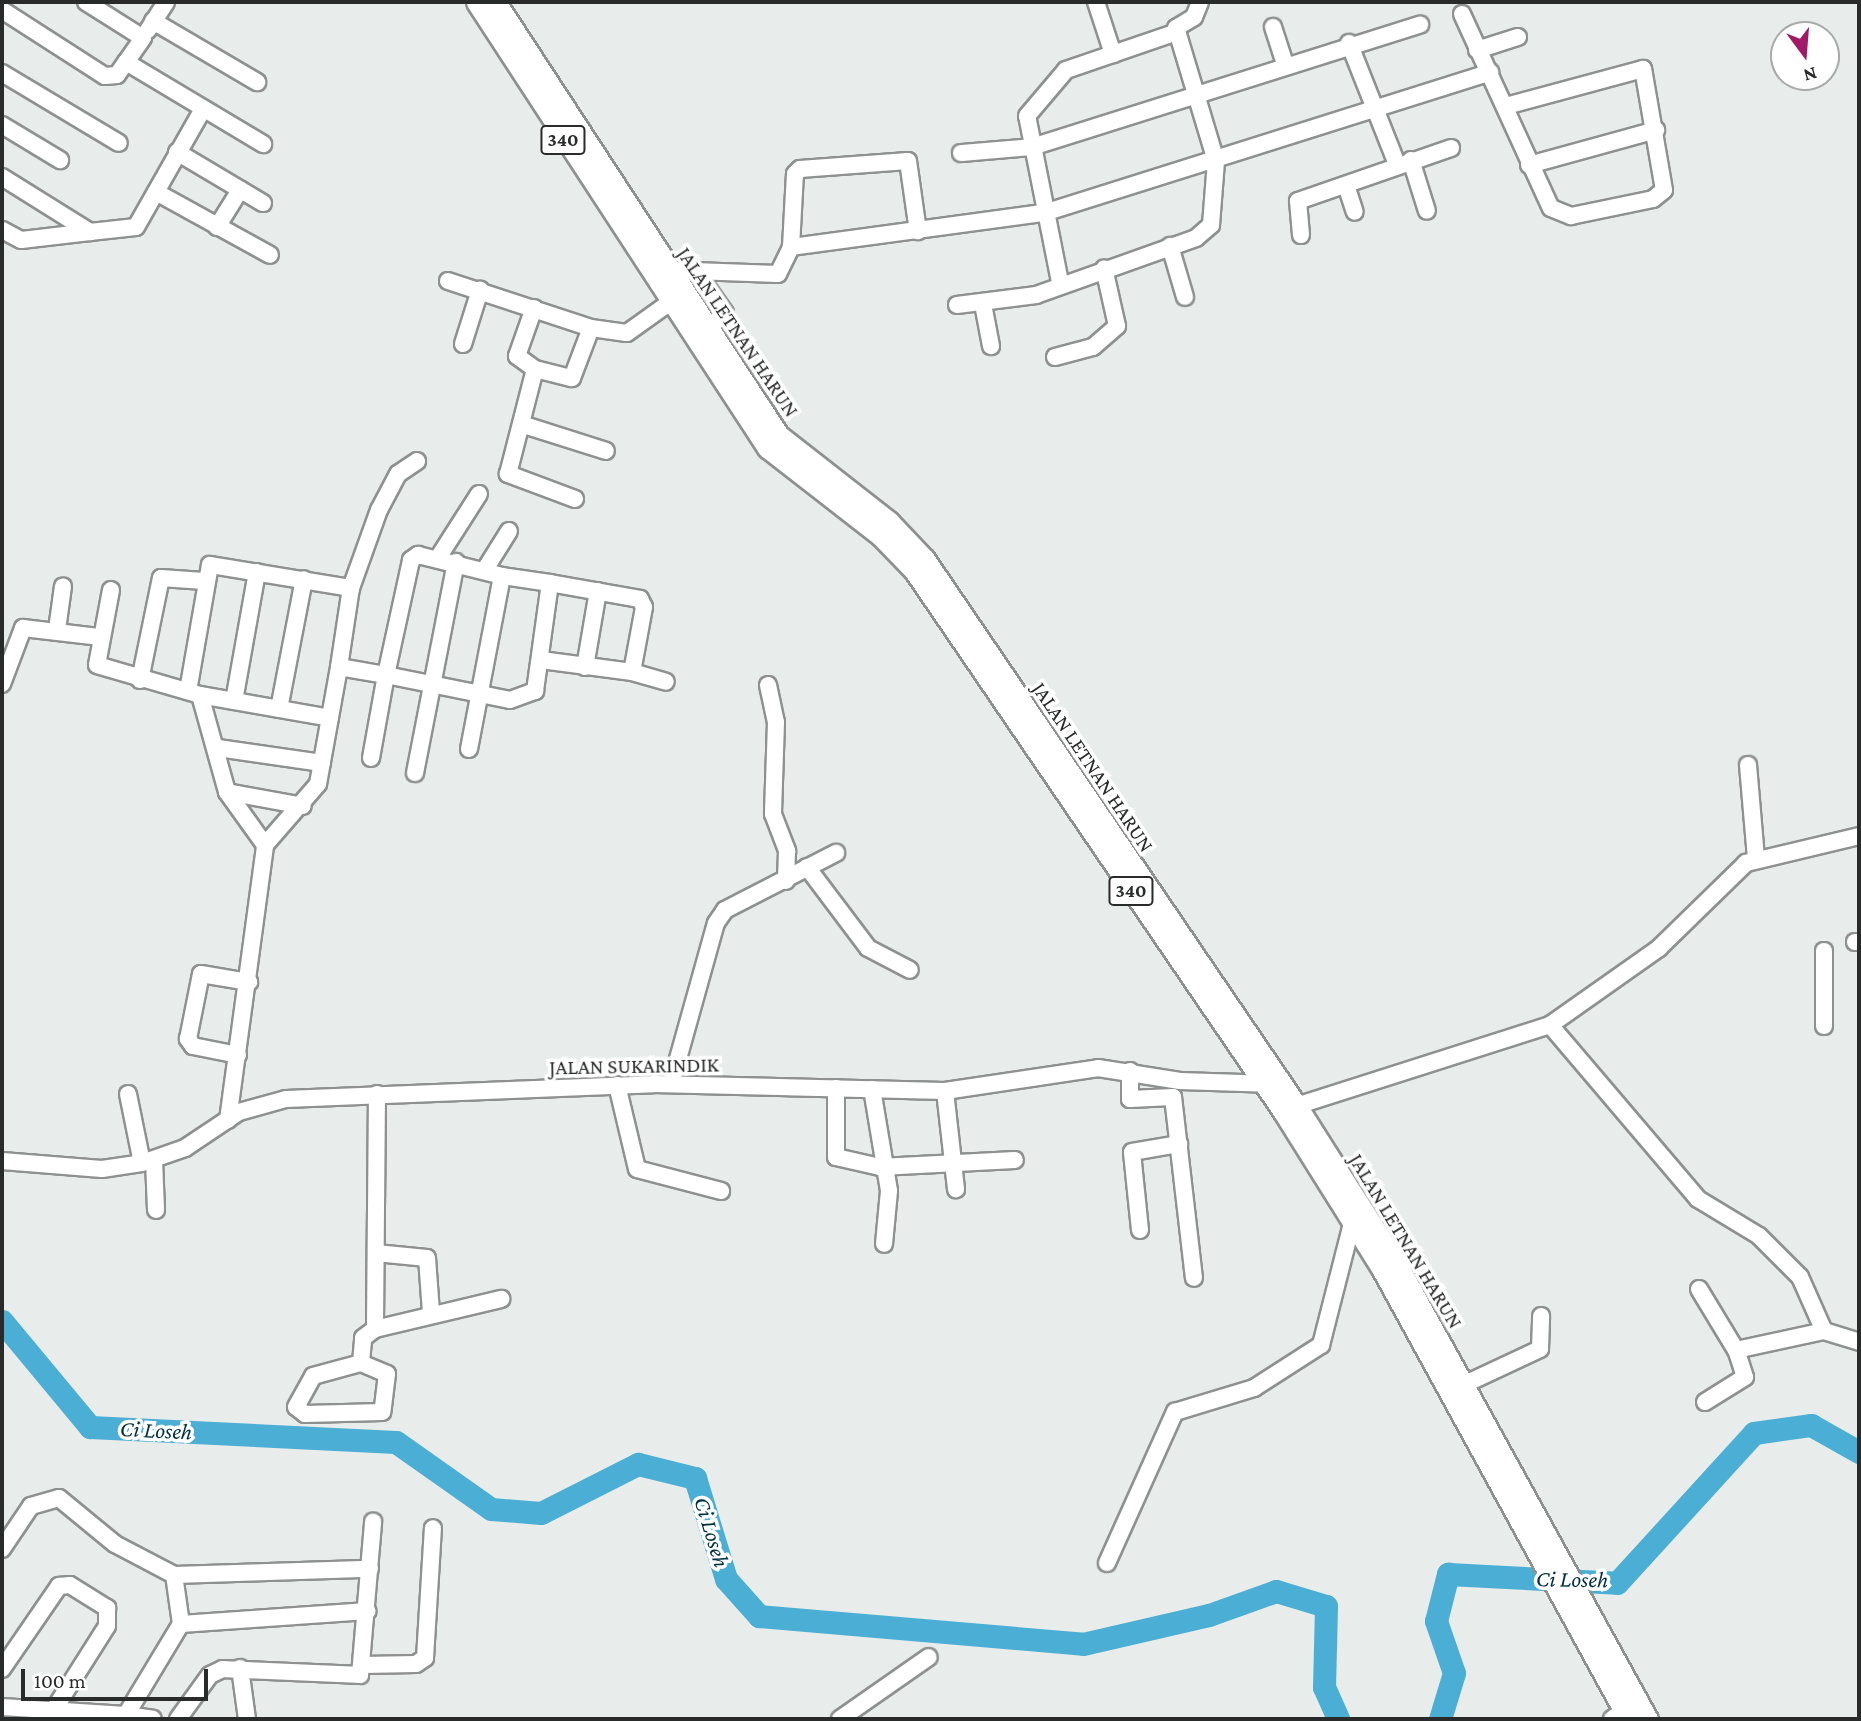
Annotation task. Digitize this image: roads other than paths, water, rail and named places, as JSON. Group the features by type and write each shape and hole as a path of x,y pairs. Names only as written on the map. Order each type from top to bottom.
{"main road":[{"name":"JALAN LETNAN HARUN","path":"488,5 659,273 708,329 779,435 889,521 925,559 1086,812"},
{"name":"JALAN LETNAN HARUN","path":"659,273 670,303 767,448 880,536 914,572 1086,812 1395,1260 1463,1385 1547,1557"},
{"name":"JALAN LETNAN HARUN","path":"1289,1108 1352,1223 1604,1657 1625,1712 1648,1719"}],"street":[{"path":"86,2 143,38"},
{"path":"4,9 105,76 117,75 166,2"},
{"path":"1096,2 1113,54"},
{"path":"1060,282 1044,213 1027,116 1048,96 1058,75 1177,32 1194,17 1199,2"},
{"path":"1462,14 1506,106 1546,203 1564,216 1653,199 1665,183 1646,75 1638,68 1506,106"},
{"path":"153,21 257,82"},
{"path":"961,153 1031,147 1349,43 1420,25"},
{"path":"1273,27 1285,65"},
{"path":"957,305 983,304 1036,295 1060,282 1170,246 1212,225 1216,161 1177,32"},
{"path":"1477,50 1518,37"},
{"path":"1349,43 1427,211"},
{"path":"127,62 263,144"},
{"path":"791,247 1044,213 1216,161 1376,104 1490,72"},
{"path":"2,73 119,143"},
{"path":"2,230 23,240 134,229 204,109"},
{"path":"2,125 60,160"},
{"path":"1530,165 1656,131"},
{"path":"1301,235 1298,201 1404,162 1451,148"},
{"path":"177,152 262,203"},
{"path":"659,273 778,274 791,247 795,174 800,169 908,161 918,231"},
{"path":"2,177 90,232"},
{"path":"1346,185 1355,212"},
{"path":"217,227 240,190"},
{"path":"156,192 270,255"},
{"path":"1170,246 1185,297"},
{"path":"1055,357 1093,347 1117,326 1104,268"},
{"path":"697,273 725,313 708,329"},
{"path":"448,281 591,328 627,333 670,303"},
{"path":"463,344 480,290"},
{"path":"983,304 991,346"},
{"path":"534,308 517,356 535,369 575,377 591,328"},
{"path":"535,369 510,478 575,499"},
{"path":"521,424 606,451"},
{"path":"228,1120 249,982 265,845 303,806 322,763 351,588 388,491 417,461"},
{"path":"438,558 479,494"},
{"path":"484,571 509,531"},
{"path":"371,758 411,559 438,558 502,576 598,591 643,603 632,672"},
{"path":"415,773 456,562"},
{"path":"265,845 227,792 218,748 194,693 204,581 210,565 351,588"},
{"path":"234,701 257,572"},
{"path":"469,749 502,576"},
{"path":"140,680 161,578 204,581"},
{"path":"279,709 304,579"},
{"path":"338,667 478,692 529,697 541,660 550,583"},
{"path":"57,630 63,586"},
{"path":"111,590 100,637 100,670 194,693 330,718"},
{"path":"585,667 598,591"},
{"path":"2,684 23,628 100,637"},
{"path":"541,660 632,672 666,682"},
{"path":"768,685 776,722 773,814 787,851 786,881"},
{"path":"218,748 322,763"},
{"path":"1748,765 1756,858"},
{"path":"227,792 303,806"},
{"path":"1289,1108 1550,1025 1638,965 1756,858 1859,836"},
{"path":"671,1084 716,923 725,910 836,853"},
{"path":"807,867 868,948 910,970"},
{"path":"1824,951 1824,1026"},
{"path":"238,1055 193,1046 188,1039 201,974 249,982"},
{"path":"1550,1025 1698,1199 1759,1236 1800,1277 1824,1331"},
{"name":"JALAN SUKARINDIK","path":"2,1161 102,1169 148,1161 268,1102 377,1094 671,1084 945,1091 1098,1068 1272,1084"},
{"path":"1130,1072 1130,1099 1173,1097 1194,1278"},
{"path":"617,1085 637,1169 721,1191"},
{"path":"836,1088 834,1155 880,1167 1015,1160"},
{"path":"872,1089 880,1167 889,1191 884,1244"},
{"path":"945,1091 956,1189"},
{"path":"128,1094 148,1161 156,1210"},
{"path":"375,1329 377,1094"},
{"path":"1140,1230 1132,1152 1179,1144"},
{"path":"1107,1563 1175,1412 1254,1388 1321,1345 1352,1223"},
{"path":"376,1253 427,1258 431,1313"},
{"path":"1699,1289 1735,1350 1745,1377 1705,1402"},
{"path":"361,1363 363,1338 375,1329 431,1313 501,1299"},
{"path":"1463,1385 1540,1349 1541,1316"},
{"path":"1735,1350 1824,1331 1859,1342"},
{"path":"361,1363 387,1374 382,1412 305,1414 296,1407 313,1376 361,1363"},
{"path":"2,1549 31,1506 59,1498 115,1544 174,1575 370,1569"},
{"path":"178,1719 210,1675 240,1668 355,1677 363,1665 373,1522"},
{"path":"363,1665 416,1664 425,1658 433,1528"},
{"path":"126,1715 181,1624 174,1575"},
{"path":"2,1670 59,1586 70,1585 107,1608 107,1626 50,1716"},
{"path":"181,1624 368,1611"},
{"path":"848,1713 929,1657"},
{"path":"240,1668 247,1719"},
{"path":"2,1707 50,1716 126,1715 153,1719"}],"waterway":[{"name":"Ci Loseh","path":"2,1321 90,1427 396,1442 491,1509 541,1513 638,1464 695,1478 726,1579 759,1616 1083,1644 1209,1615 1276,1591 1326,1606 1324,1687 1338,1719"},
{"name":"Ci Loseh","path":"1440,1719 1454,1673 1436,1621 1448,1574 1617,1583 1754,1433 1811,1425 1859,1452"}]}
